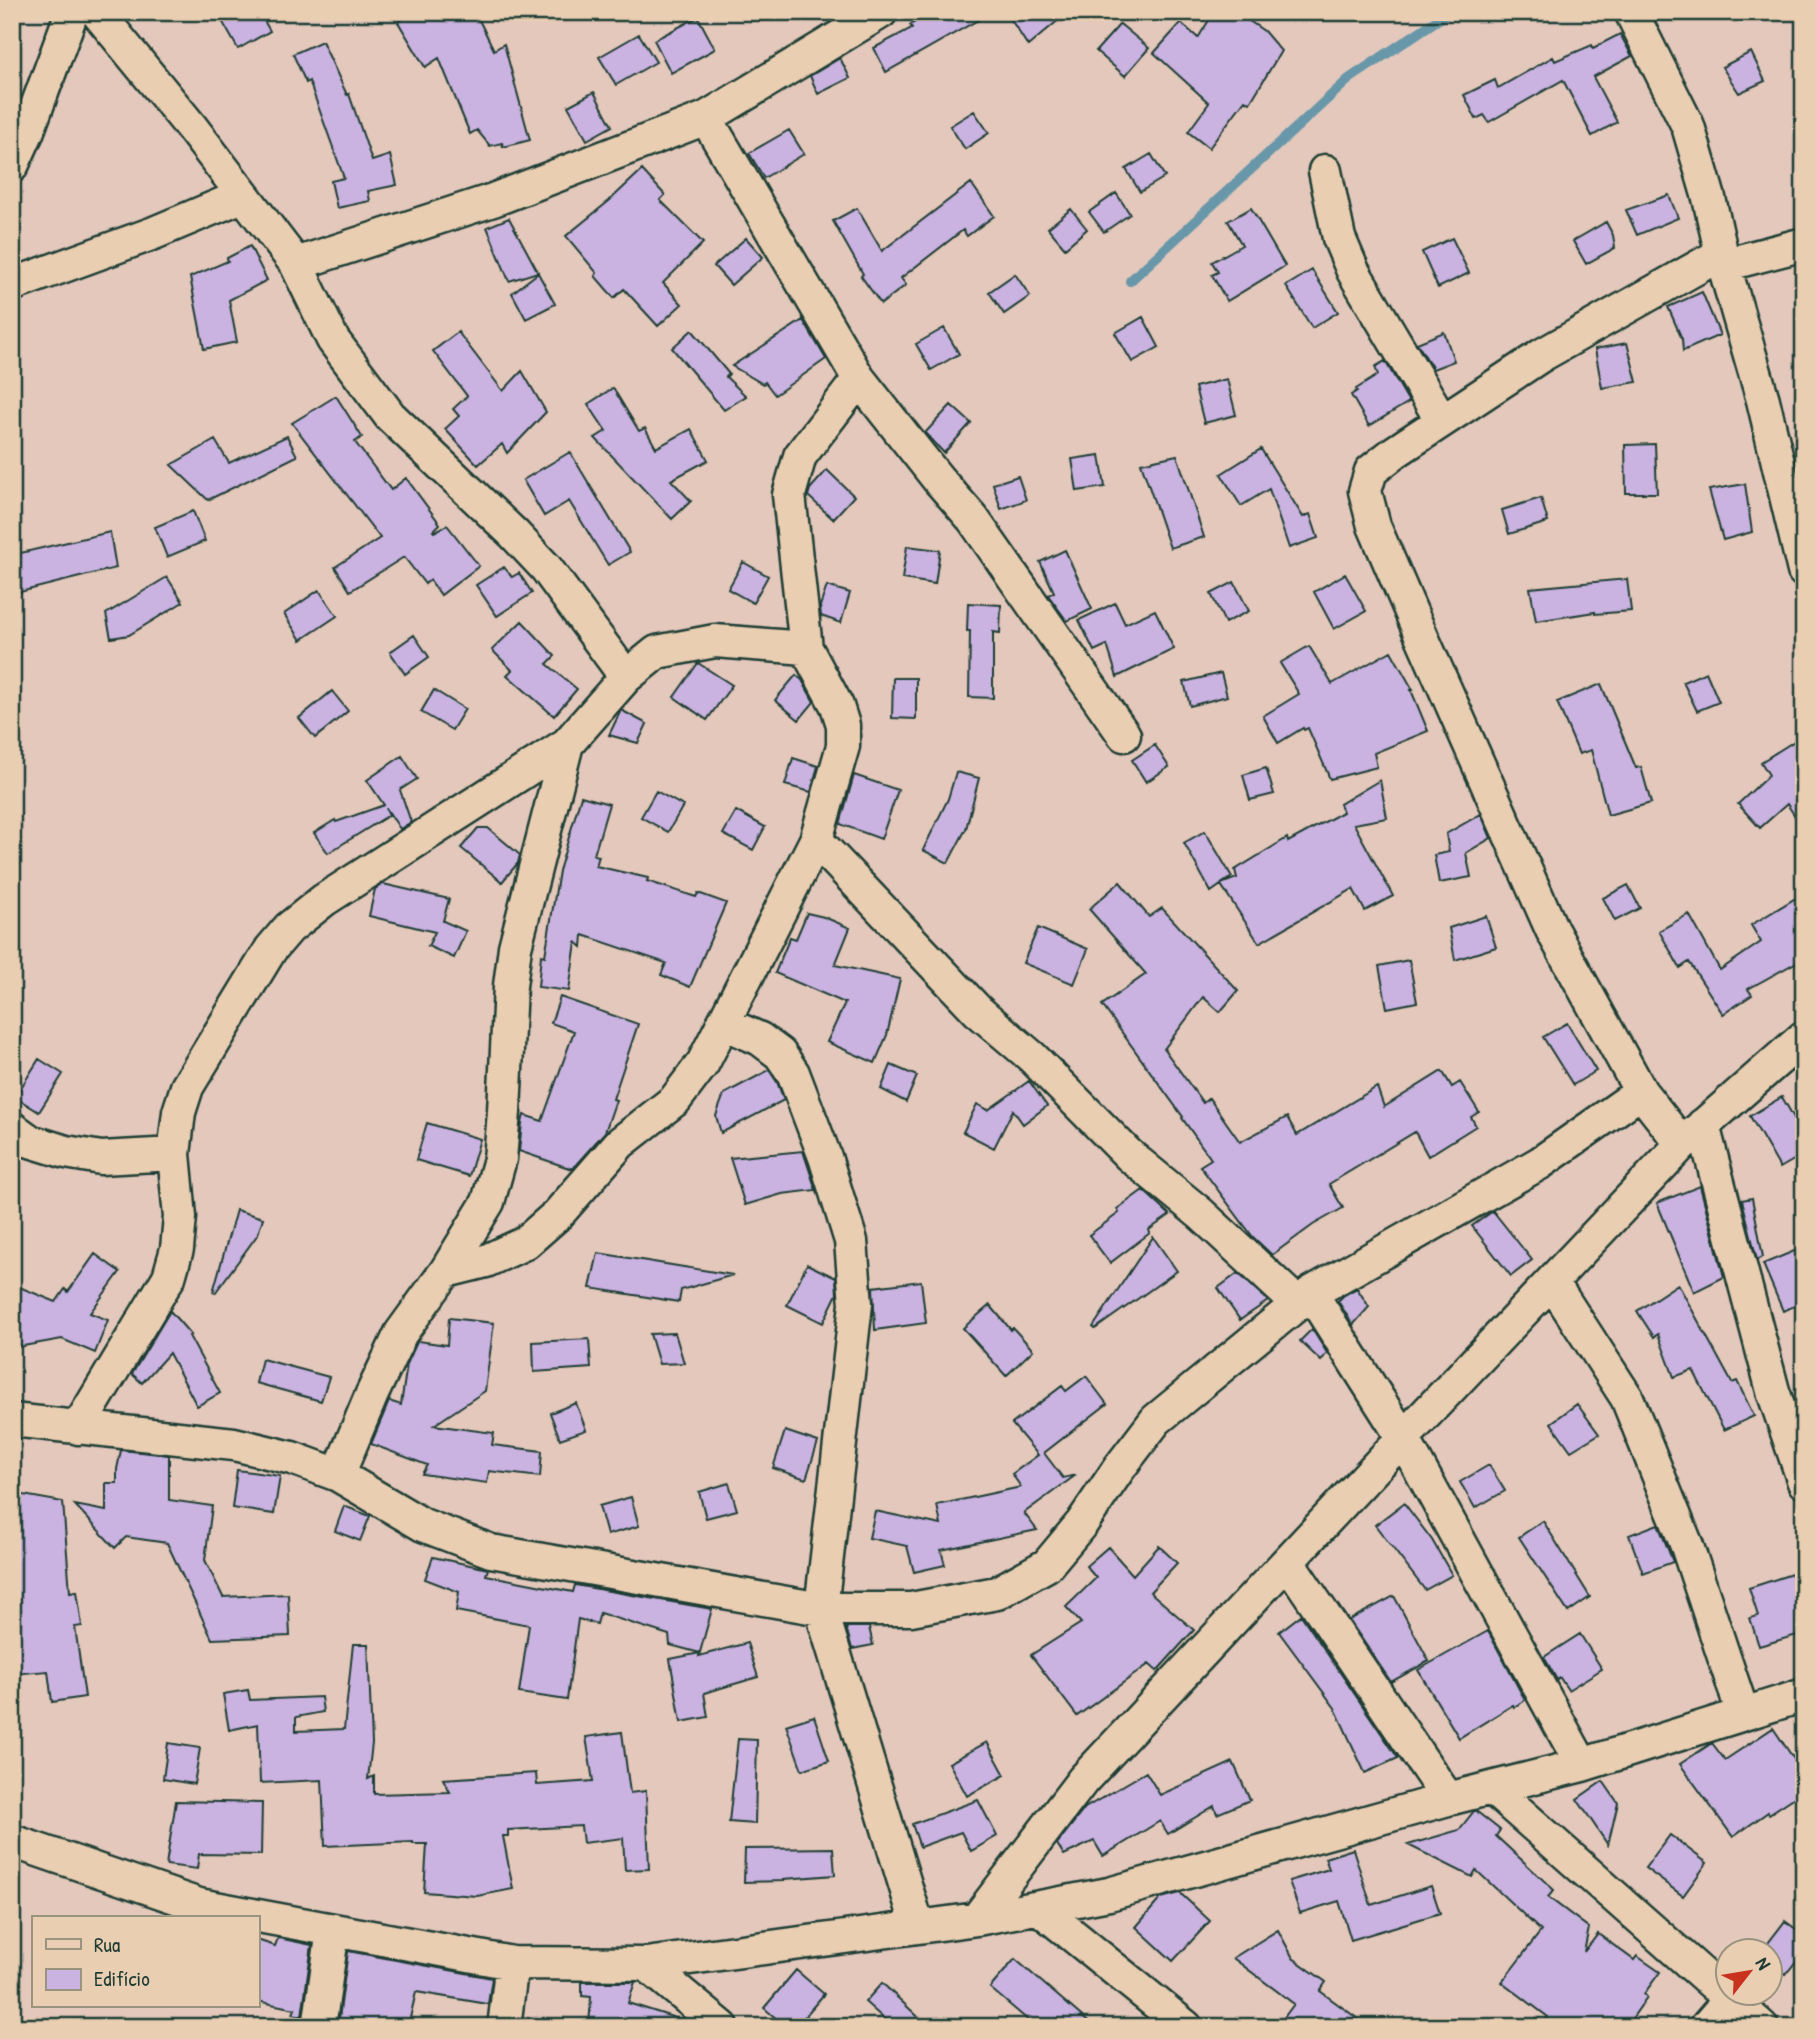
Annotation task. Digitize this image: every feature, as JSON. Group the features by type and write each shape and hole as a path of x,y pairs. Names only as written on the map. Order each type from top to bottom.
{"street":[{"path":"12,166 27,134 72,12"},
{"path":"97,12 192,128 296,264 333,340 390,416 546,568 626,677"},
{"path":"296,264 493,200 706,118 881,12"},
{"path":"1631,12 1688,126 1709,198 1722,259 1763,400 1804,571"},
{"path":"706,118 859,379 973,519 1124,735"},
{"path":"1325,171 1339,238 1353,271 1442,421"},
{"path":"12,285 154,233 242,196"},
{"path":"1804,244 1722,259 1542,355 1395,452 1371,471 1365,491 1374,526 1552,930 1641,1092 1692,1135 1804,1482"},
{"path":"446,1271 486,1261 525,1243 558,1214 620,1143 675,1100 703,1063 816,840 843,746 843,725 837,706 806,648 789,495 800,456 859,379"},
{"path":"78,1428 169,1278 177,1249 180,1217 174,1154 180,1112 187,1087 271,949 289,928 324,901 567,744 626,677 657,652 715,641 806,648"},
{"path":"338,1475 401,1333 446,1271 488,1202 500,1159 505,1112 510,986 515,947 567,744"},
{"path":"816,840 978,1011 1032,1057 1129,1155 1304,1298 1404,1438 1582,1765"},
{"path":"724,1023 760,1039 780,1054 793,1073 825,1157 851,1241 856,1304 821,1609 918,1927"},
{"path":"977,1919 1083,1780 1692,1135 1804,1037"},
{"path":"12,1420 234,1444 292,1458 338,1475 423,1525 491,1551 821,1609 911,1609 997,1593 1047,1565 1082,1523 1156,1420 1304,1298 1540,1163 1641,1092"},
{"path":"12,1128 30,1141 66,1152 101,1158 174,1154"},
{"path":"1552,1282 1627,1398 1687,1546 1743,1714"},
{"path":"1288,1562 1448,1799"},
{"path":"259,1916 512,1962 646,1965 977,1919 1109,1894 1448,1799 1582,1765 1743,1714 1799,1702"},
{"path":"1493,1788 1714,1983"},
{"path":"12,1841 200,1905 258,1916"},
{"path":"1039,1908 1186,2027"},
{"path":"319,2027 332,1930"},
{"path":"504,2027 512,1962"},
{"path":"646,1965 722,2027"},
{"path":"1706,2027 1722,2008"},
{"path":"1742,2008 1762,2027"}],"building":[{"path":"217,12 259,12 270,31 238,49"},
{"path":"414,12 475,12 494,50 504,44 530,140 503,147 502,143 490,146 477,130 470,134 439,58 425,67 398,22"},
{"path":"933,12 992,12 886,72 874,48 912,28 910,25"},
{"path":"1006,12 1068,12 1028,46"},
{"path":"1214,12 1236,12 1264,31 1281,51 1250,103 1245,100 1209,148 1188,132 1209,103 1154,53 1181,23 1198,38"},
{"path":"698,17 715,49 671,73 654,40"},
{"path":"1120,24 1149,48 1125,76 1096,51"},
{"path":"639,34 656,62 616,85 599,57"},
{"path":"1620,34 1632,56 1593,77 1617,122 1592,136 1563,80 1489,122 1484,115 1476,119 1464,95 1495,80 1498,88 1553,57 1555,61 1592,45 1593,48"},
{"path":"322,41 347,95 349,94 372,161 390,155 397,185 368,191 370,201 337,208 331,181 344,178 309,81 306,83 293,54"},
{"path":"1751,52 1765,81 1739,93 1722,67"},
{"path":"840,58 850,78 818,94 810,76"},
{"path":"594,92 612,126 587,140 568,106"},
{"path":"974,111 989,133 965,149 950,126"},
{"path":"789,130 804,154 764,178 749,153"},
{"path":"1151,154 1165,177 1140,192 1126,169"},
{"path":"642,170 665,195 660,200 703,243 663,283 682,304 658,326 624,289 614,298 566,236"},
{"path":"971,183 994,216 967,236 963,230 901,278 906,285 881,304 861,276 863,274 833,221 857,208 882,251"},
{"path":"1116,193 1130,214 1104,232 1089,212"},
{"path":"1669,195 1678,218 1637,235 1626,210"},
{"path":"1251,208 1285,266 1227,301 1212,275 1218,272 1212,262 1242,245 1228,221"},
{"path":"1071,209 1087,229 1065,248 1048,228"},
{"path":"509,218 538,272 509,281 487,227"},
{"path":"1606,222 1613,235 1615,248 1586,264 1573,241"},
{"path":"746,238 763,257 731,285 714,266"},
{"path":"1452,238 1469,273 1438,288 1422,252"},
{"path":"250,246 267,280 229,300 237,342 204,349 190,277 228,261 227,258"},
{"path":"1312,270 1338,312 1312,328 1286,286"},
{"path":"538,273 555,304 526,319 512,293"},
{"path":"1015,274 1030,296 1004,314 989,292"},
{"path":"1702,292 1720,335 1683,351 1682,339 1668,307"},
{"path":"1143,317 1159,347 1132,362 1115,333"},
{"path":"803,320 826,359 775,395 765,382 763,384 732,366"},
{"path":"944,328 959,354 931,370 916,344"},
{"path":"692,330 729,374 726,377 746,396 724,410 672,348"},
{"path":"458,332 503,391 522,371 546,412 507,453 502,444 478,465 445,429 459,416 453,409 467,396 433,351"},
{"path":"1444,332 1454,361 1433,369 1417,343"},
{"path":"1627,343 1637,382 1602,388 1595,349"},
{"path":"1385,361 1409,402 1369,426 1351,395 1378,375 1375,367"},
{"path":"1227,379 1236,415 1204,423 1195,387"},
{"path":"613,388 639,431 645,428 656,448 691,429 708,460 671,480 691,501 672,519 595,438 606,431 588,404"},
{"path":"336,396 362,437 355,442 391,490 406,478 440,524 433,531 447,525 479,566 441,595 430,580 425,584 404,557 350,591 335,567 380,538 292,423"},
{"path":"951,405 971,423 944,453 925,433"},
{"path":"287,436 297,456 208,500 171,465 215,440 229,463"},
{"path":"1655,444 1657,493 1626,493 1625,445"},
{"path":"1261,449 1303,517 1310,514 1318,538 1289,548 1269,489 1241,506 1221,474"},
{"path":"570,452 630,552 608,565 569,501 544,516 523,480"},
{"path":"1100,455 1105,487 1077,491 1072,459"},
{"path":"1177,455 1204,537 1170,548 1141,463"},
{"path":"827,470 854,496 833,519 808,496 810,489"},
{"path":"1018,476 1026,500 1001,509 993,484"},
{"path":"1745,484 1752,532 1723,540 1709,490"},
{"path":"1541,498 1548,522 1509,534 1502,510"},
{"path":"193,511 205,541 167,557 155,527"},
{"path":"110,532 116,568 12,594 12,555"},
{"path":"907,546 940,550 935,584 902,579"},
{"path":"1065,550 1092,609 1067,621 1048,595 1054,592 1040,562"},
{"path":"743,562 768,576 753,603 728,589"},
{"path":"504,567 512,577 519,573 532,593 497,616 476,585"},
{"path":"1345,574 1366,611 1334,629 1314,592"},
{"path":"167,577 183,602 129,635 111,638 106,614"},
{"path":"1627,579 1631,611 1595,612 1536,621 1530,588"},
{"path":"1234,582 1249,611 1225,623 1211,594"},
{"path":"827,586 850,593 841,623 821,616 820,606"},
{"path":"319,590 337,616 301,640 284,614"},
{"path":"968,603 1001,605 1000,633 993,632 993,698 969,697"},
{"path":"1115,603 1125,624 1155,610 1174,649 1117,677 1107,645 1094,651 1079,620"},
{"path":"522,621 555,656 547,664 577,689 554,716 507,675 512,670 492,650"},
{"path":"414,635 429,657 405,674 390,652"},
{"path":"1309,646 1332,684 1391,651 1413,690 1428,731 1374,753 1377,767 1330,779 1308,728 1303,728 1278,743 1263,716 1299,694 1280,663"},
{"path":"698,663 732,685 707,720 674,697"},
{"path":"1706,672 1719,702 1697,711 1683,682"},
{"path":"1221,673 1227,696 1190,706 1184,682"},
{"path":"796,675 802,680 814,702 799,720 775,700"},
{"path":"893,678 916,678 916,719 892,718"},
{"path":"1601,684 1636,768 1641,767 1651,803 1608,815 1591,750 1579,754 1557,702"},
{"path":"434,690 465,709 452,730 421,712"},
{"path":"332,691 348,711 315,738 299,718"},
{"path":"621,710 647,724 638,743 609,735"},
{"path":"1804,735 1804,830 1787,804 1760,828 1738,804 1769,775 1761,762"},
{"path":"1155,745 1169,767 1146,782 1132,760"},
{"path":"402,756 417,779 400,790 411,822 400,829 386,808 389,815 328,853 314,833 335,820 336,822 384,805 367,780"},
{"path":"793,758 818,766 811,792 785,785"},
{"path":"1266,768 1274,794 1250,800 1243,775"},
{"path":"956,772 979,778 966,829 948,863 923,850 948,799"},
{"path":"854,775 898,790 881,839 840,824"},
{"path":"1380,780 1387,818 1354,824 1393,896 1365,911 1353,889 1259,943 1221,885 1211,892 1184,843 1205,831 1232,877 1221,884 1237,878 1235,870 1287,838 1288,842 1343,812 1340,804"},
{"path":"656,791 683,806 668,832 641,817"},
{"path":"581,796 609,804 594,855 599,856 596,866 648,878 647,881 696,897 698,893 726,903 690,987 661,975 666,963 583,935 582,947 576,942 569,991 538,987 541,955 545,956 559,871"},
{"path":"736,811 765,827 753,850 723,834"},
{"path":"1481,814 1491,838 1466,853 1471,877 1439,883 1434,855 1449,852 1446,834"},
{"path":"478,828 488,828 520,855 518,863 502,882 461,848"},
{"path":"1120,882 1149,917 1162,908 1238,991 1220,1012 1203,997 1164,1049 1203,1103 1209,1098 1240,1142 1287,1117 1297,1135 1377,1087 1384,1107 1442,1071 1452,1087 1460,1082 1479,1112 1471,1117 1476,1126 1428,1156 1415,1132 1329,1184 1343,1208 1313,1225 1272,1255 1253,1237 1200,1166 1211,1159 1102,1005 1146,974 1089,909"},
{"path":"383,884 449,899 443,921 466,931 454,958 428,946 435,932 369,916 375,889"},
{"path":"1628,885 1640,908 1615,921 1603,898"},
{"path":"1804,893 1804,958 1748,989 1752,995 1723,1014 1689,962 1680,968 1659,931 1689,914 1720,970 1761,942 1751,925"},
{"path":"807,913 850,928 835,965 900,979 887,1035 875,1063 827,1042 845,1003 775,973 790,937 796,939"},
{"path":"1486,916 1496,947 1455,960 1449,928"},
{"path":"1038,928 1088,949 1074,984 1023,963"},
{"path":"1409,960 1417,1002 1387,1008 1379,966"},
{"path":"560,997 638,1024 605,1132 572,1169 519,1151 524,1115 542,1121 574,1031 551,1023"},
{"path":"1567,1023 1596,1071 1573,1085 1543,1037"},
{"path":"39,1059 63,1074 39,1112 15,1097"},
{"path":"891,1065 917,1076 906,1102 881,1089"},
{"path":"769,1070 784,1100 721,1133 716,1116 724,1094"},
{"path":"1029,1081 1047,1106 1023,1124 1013,1110 994,1148 963,1132 977,1104 988,1110"},
{"path":"1782,1097 1804,1135 1804,1154 1780,1168 1750,1116"},
{"path":"427,1123 480,1139 469,1176 416,1160"},
{"path":"803,1151 816,1190 782,1194 745,1205 730,1158"},
{"path":"1700,1186 1724,1277 1694,1292 1657,1203"},
{"path":"1143,1190 1170,1215 1110,1263 1089,1235 1119,1213 1117,1209"},
{"path":"1752,1198 1763,1257 1757,1260 1742,1200"},
{"path":"236,1210 263,1218 258,1234 215,1293 213,1292"},
{"path":"1493,1211 1532,1260 1511,1276 1472,1226"},
{"path":"1153,1237 1177,1271 1095,1329 1093,1327"},
{"path":"1804,1247 1804,1302 1783,1311 1763,1264"},
{"path":"598,1253 733,1275 681,1290 679,1302 590,1288"},
{"path":"95,1254 120,1272 90,1313 108,1320 95,1353 62,1339 12,1348 12,1284 56,1302 65,1289 68,1292"},
{"path":"807,1264 836,1278 837,1294 823,1323 787,1305"},
{"path":"1238,1273 1268,1301 1240,1320 1218,1288"},
{"path":"921,1281 926,1323 875,1330 873,1287"},
{"path":"1678,1284 1732,1383 1737,1381 1754,1416 1724,1430 1693,1370 1674,1377 1658,1334 1654,1337 1637,1311"},
{"path":"1357,1288 1369,1307 1353,1325 1338,1301"},
{"path":"990,1305 1033,1350 1006,1376 963,1328"},
{"path":"170,1311 191,1335 189,1336 220,1393 197,1406 169,1353 142,1383 132,1374"},
{"path":"449,1318 494,1323 485,1391 434,1425 494,1433 492,1445 542,1451 540,1477 489,1471 487,1483 422,1474 427,1465 371,1444 389,1401 401,1405 407,1364 417,1342 447,1345"},
{"path":"1312,1329 1327,1353 1321,1361 1300,1341"},
{"path":"675,1333 684,1363 659,1364 650,1334"},
{"path":"589,1339 591,1368 534,1372 533,1342"},
{"path":"262,1359 329,1377 321,1401 256,1383"},
{"path":"1086,1376 1107,1404 1044,1453 1063,1478 1076,1475 1024,1513 1037,1530 941,1550 945,1565 914,1572 907,1546 869,1538 875,1511 941,1525 937,1505 1021,1487 1012,1474 1038,1455 1012,1424 1062,1386 1066,1391"},
{"path":"576,1403 586,1430 560,1439 550,1413"},
{"path":"1577,1404 1599,1434 1571,1451 1551,1423"},
{"path":"785,1431 818,1442 806,1479 773,1468"},
{"path":"121,1450 169,1455 169,1500 212,1506 205,1560 223,1597 288,1594 290,1636 212,1639 167,1543 126,1537 115,1548 75,1505 106,1511 106,1483 117,1483"},
{"path":"1489,1465 1505,1491 1475,1508 1460,1482"},
{"path":"237,1470 280,1476 274,1514 232,1508"},
{"path":"729,1483 737,1510 706,1518 699,1492"},
{"path":"12,1493 63,1502 70,1592 77,1591 82,1626 75,1627 85,1697 52,1702 48,1671 12,1674 12,1593 16,1592 12,1564"},
{"path":"631,1497 639,1526 607,1535 599,1506"},
{"path":"1404,1503 1432,1540 1452,1575 1425,1590 1375,1525"},
{"path":"344,1506 370,1516 360,1541 335,1531"},
{"path":"1543,1521 1590,1597 1568,1612 1519,1537"},
{"path":"1658,1524 1673,1562 1643,1573 1629,1535"},
{"path":"1159,1546 1177,1563 1150,1592 1194,1630 1157,1671 1149,1664 1077,1716 1031,1655 1081,1623 1066,1607 1096,1578 1086,1566 1108,1547 1133,1575"},
{"path":"433,1557 488,1569 486,1575 573,1592 575,1585 712,1609 700,1653 670,1645 669,1635 600,1613 597,1624 578,1619 567,1700 519,1693 529,1625 456,1611 459,1592 425,1579"},
{"path":"1804,1570 1804,1633 1759,1646 1750,1618 1758,1616 1749,1588"},
{"path":"1394,1596 1429,1661 1391,1682 1349,1620"},
{"path":"1301,1615 1398,1758 1365,1773 1335,1708 1279,1632"},
{"path":"846,1627 869,1627 873,1645 852,1649"},
{"path":"1488,1631 1525,1700 1459,1738 1418,1670"},
{"path":"1580,1634 1602,1669 1568,1690 1560,1678 1557,1680 1544,1657"},
{"path":"747,1643 758,1677 704,1693 708,1717 681,1722 670,1659 700,1653 699,1656"},
{"path":"353,1644 368,1644 372,1743 368,1779 374,1776 374,1794 450,1792 443,1779 536,1773 537,1785 593,1781 586,1737 622,1732 630,1793 646,1791 649,1869 625,1870 623,1838 583,1843 581,1826 508,1830 508,1836 503,1836 513,1889 477,1896 424,1892 427,1844 413,1842 325,1846 322,1780 260,1783 258,1724 229,1730 223,1694 248,1690 250,1700 321,1697 323,1712 296,1717 296,1731 344,1729"},
{"path":"814,1716 829,1761 802,1770 786,1725"},
{"path":"1773,1728 1804,1774 1804,1791 1733,1837 1680,1764 1712,1743 1725,1760"},
{"path":"738,1739 757,1740 755,1824 729,1822"},
{"path":"987,1742 1005,1775 967,1796 949,1763"},
{"path":"168,1743 200,1748 194,1784 163,1779"},
{"path":"1233,1762 1250,1800 1217,1814 1214,1806 1168,1834 1160,1821 1103,1856 1094,1841 1064,1855 1057,1844 1085,1808 1146,1772 1160,1795"},
{"path":"1603,1781 1618,1803 1608,1845 1577,1799"},
{"path":"978,1800 997,1836 971,1851 961,1832 920,1847 912,1824"},
{"path":"176,1801 262,1803 261,1855 199,1854 197,1869 166,1865"},
{"path":"1474,1811 1500,1830 1496,1836 1554,1890 1548,1897 1589,1928 1584,1952 1598,1934 1634,1960 1637,1956 1660,1972 1626,2027 1541,2027 1548,2017 1502,1982 1541,1931 1476,1870 1472,1877 1408,1845 1459,1830"},
{"path":"1670,1835 1707,1863 1683,1896 1645,1868"},
{"path":"833,1848 835,1875 744,1882 745,1849"},
{"path":"1353,1849 1371,1905 1431,1886 1440,1913 1351,1940 1339,1901 1300,1913 1289,1881 1329,1869 1325,1858"},
{"path":"1180,1893 1210,1921 1173,1961 1136,1927 1161,1898"},
{"path":"1785,1921 1804,1935 1804,1951 1786,1974 1784,1938 1772,1938"},
{"path":"1278,1930 1293,1958 1326,1982 1320,1991 1369,2027 1277,2027 1294,2004 1233,1958"},
{"path":"278,1938 312,1945 302,2016 293,2014 295,2009 259,2001 259,1941 275,1946"},
{"path":"348,1951 492,1978 488,2004 416,1992 408,2027 338,2026"},
{"path":"1015,1959 1094,2027 1036,2027 990,1988"},
{"path":"796,1970 824,1994 796,2027 786,2027 764,2008"},
{"path":"582,1982 635,1982 628,2003 685,2021 684,2027 589,2027 591,1997 582,1996"},
{"path":"882,1983 929,2027 893,2027 865,2002"}],"waterway":[{"path":"1130,281 1349,79 1449,12"}]}
